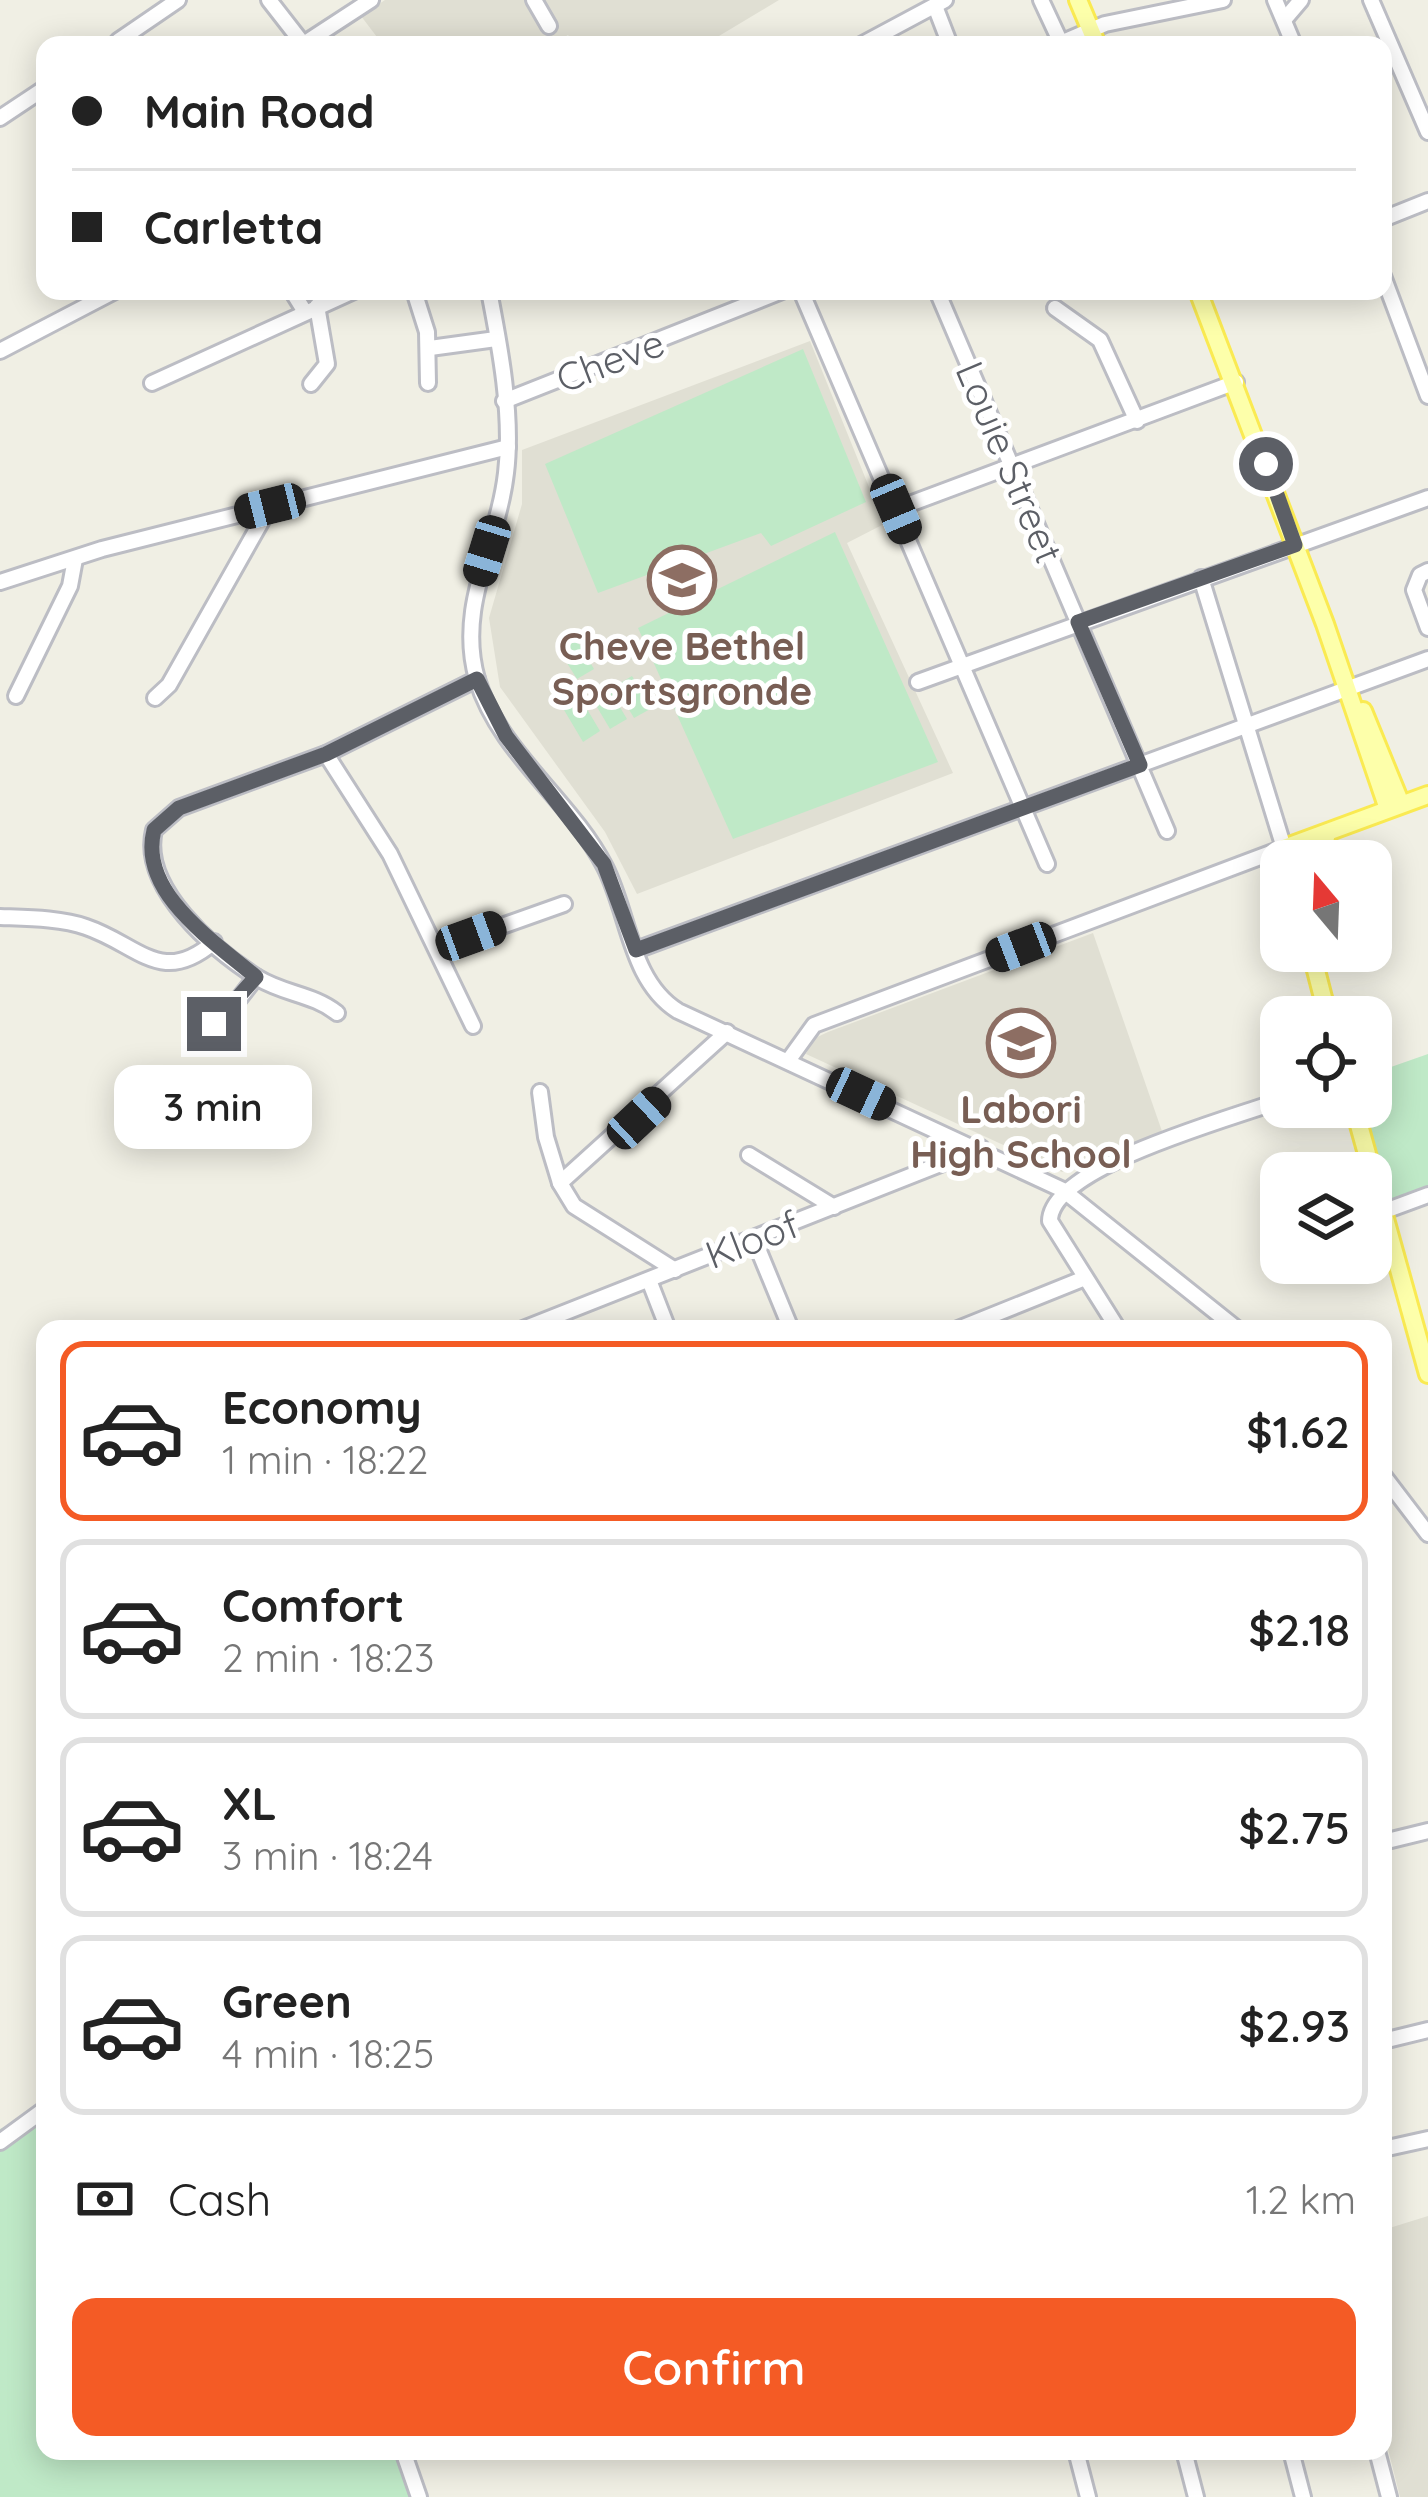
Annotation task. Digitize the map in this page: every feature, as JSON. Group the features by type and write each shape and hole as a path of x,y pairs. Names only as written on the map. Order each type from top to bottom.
{"main road":[{"path":"1078,0 1094,36"},
{"path":"1203,300 1394,807"},
{"path":"1314,840 1428,795"},
{"path":"1326,840 1341,826"},
{"path":"1392,1233 1424,1336 1428,1374"}],"street":[{"path":"128,36 178,0"},
{"path":"269,0 296,36"},
{"path":"316,36 370,0"},
{"path":"534,0 549,26"},
{"path":"1041,0 1055,36"},
{"path":"1097,36 1223,0"},
{"path":"1275,0 1291,36"},
{"path":"1285,20 1301,0"},
{"path":"1372,0 1387,36"},
{"path":"878,36 940,3 948,36"},
{"path":"1392,47 1428,132"},
{"path":"0,118 36,94"},
{"path":"1392,215 1428,201"},
{"path":"0,350 97,300"},
{"path":"302,300 311,309 327,364 311,384"},
{"path":"152,382 332,300"},
{"path":"417,300 430,348 428,383"},
{"path":"490,300 508,447 503,492 471,620 477,679 506,736 604,864 659,998 1064,1190 1226,1320"},
{"name":"Cheve","path":"504,401 759,300"},
{"path":"805,300 1047,864"},
{"name":"Louie Street","path":"941,300 1167,831"},
{"path":"1392,300 1428,396"},
{"path":"1055,308 1100,340 1137,421"},
{"path":"430,348 496,339"},
{"path":"896,509 1236,382"},
{"path":"0,582 270,506 508,447"},
{"path":"918,682 1428,498"},
{"path":"155,698 169,685 270,506"},
{"path":"16,696 70,586 75,559"},
{"path":"1428,571 1420,575 1414,590 1428,628"},
{"path":"1201,578 1282,840"},
{"path":"636,950 1428,659"},
{"path":"337,1013 317,999 256,977 214,942 158,878 151,842 158,824 179,808 326,754 477,679"},
{"path":"326,754 390,854 473,1027"},
{"path":"788,1060 814,1025 1260,864"},
{"path":"437,949 564,904"},
{"path":"0,917 84,926 166,964 185,962 214,942"},
{"path":"202,1028 224,1018 256,977"},
{"path":"560,1183 728,1033"},
{"path":"540,1092 560,1183 574,1206 675,1270"},
{"path":"1112,1320 1048,1217 1064,1190 1102,1166 1260,1108"},
{"name":"Kloof","path":"547,1320 981,1148"},
{"path":"749,1155 834,1207"},
{"path":"1392,1208 1428,1195"},
{"path":"754,1239 787,1320"},
{"path":"980,1320 1085,1278"},
{"path":"649,1280 665,1320"},
{"path":"1392,1487 1428,1534"},
{"path":"1392,1840 1428,1831"},
{"path":"1392,2039 1428,2030"},
{"path":"0,2143 36,2116"},
{"path":"1392,2147 1428,2139"},
{"path":"406,2460 419,2497"},
{"path":"1078,2460 1088,2497"},
{"path":"1186,2460 1196,2497"},
{"path":"1293,2460 1303,2497"},
{"path":"1379,2460 1389,2497"}],"shaded area":[{"path":"385,0 779,0 719,36 376,36 361,16"},
{"name":"Cheve Bethel Sportsgronde","path":"810,341 884,524 847,543 953,773 637,894 605,832 500,687 489,618 522,504 522,450"},
{"path":"1093,933 1164,1137 1062,1172 806,1054 813,1039 828,1032"},
{"path":"1428,2216 1428,2497 1400,2497 1391,2460 1392,2227"}],"green space":[{"path":"803,349 866,502 771,546 761,533 598,593 545,464"},
{"path":"835,532 938,762 733,839 638,628"},
{"path":"575,637 594,669 577,679 557,647"},
{"path":"632,676 652,708 634,718 615,686"},
{"path":"608,687 627,719 610,729 591,697"},
{"path":"581,699 600,731 583,742 564,710"},
{"path":"1428,1054 1428,1186 1392,1200 1392,1152 1376,1152 1369,1128 1392,1128 1392,1067"},
{"path":"36,2111 36,2460 404,2460 418,2497 0,2497 0,2129"}],"place":[{"name":"Cheve Bethel Sportsgronde","path":"682,580"},
{"name":"Labori High School","path":"1021,1043"}],"route":[{"path":"214,1024 256,977 214,942 158,878 151,854 154,830 179,808 326,754 477,679 506,736 604,864 636,950 1140,765 1078,622 1295,545 1266,464"}]}
